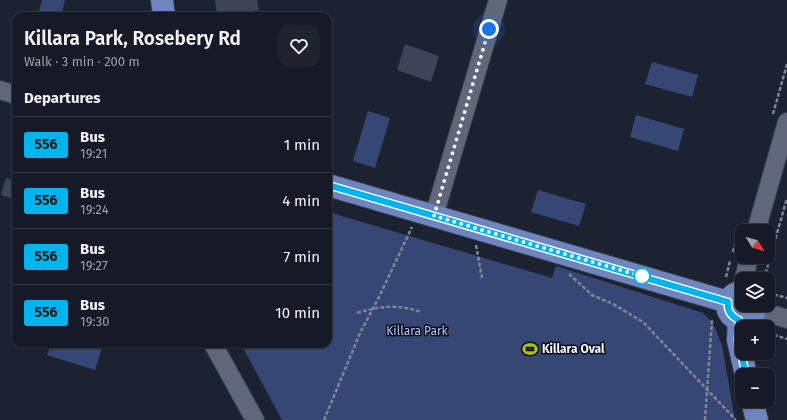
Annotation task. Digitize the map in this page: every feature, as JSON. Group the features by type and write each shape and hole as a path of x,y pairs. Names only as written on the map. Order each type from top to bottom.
{"main road":[{"path":"162,0 164,12"},
{"path":"332,186 735,299"},
{"path":"744,368 738,340 746,312"},
{"path":"754,408 757,420"}],"street":[{"path":"427,214 498,0"},
{"path":"0,90 12,94"},
{"path":"758,224 787,122"},
{"path":"770,312 787,319"},
{"path":"216,348 255,420"}],"path":[{"path":"766,272 787,198"},
{"path":"324,420 360,333 427,214"},
{"path":"473,227 482,278"},
{"path":"592,295 613,304 643,322 736,420"},
{"path":"775,300 787,298"},
{"path":"357,313 374,308 405,307 421,312"},
{"path":"705,420 713,317"},
{"path":"775,335 787,339"}],"green space":[{"path":"42,0 65,0 62,12 39,12"},
{"path":"652,62 698,75 692,97 645,84"},
{"path":"368,111 390,118 375,168 353,161"},
{"path":"636,115 684,129 678,151 630,137"},
{"path":"538,190 586,204 579,226 531,212"},
{"name":"Killara Park","path":"332,213 552,278 556,266 703,313 713,323 722,345 735,420 282,420 243,348 332,348"},
{"path":"50,348 102,348 95,370 47,355"}],"building":[{"path":"215,0 257,0 259,10 245,12 216,12"},
{"path":"405,44 439,56 431,82 397,70"},
{"path":"6,178 12,180 12,199 1,195"}],"bus line":[{"name":"556","path":"332,186 728,302 728,311 734,318 739,320 738,340 744,368"}],"place":[{"name":"Killara Oval","path":"530,349"}],"route":[{"path":"489,29 434,216 648,278 642,276"}]}
